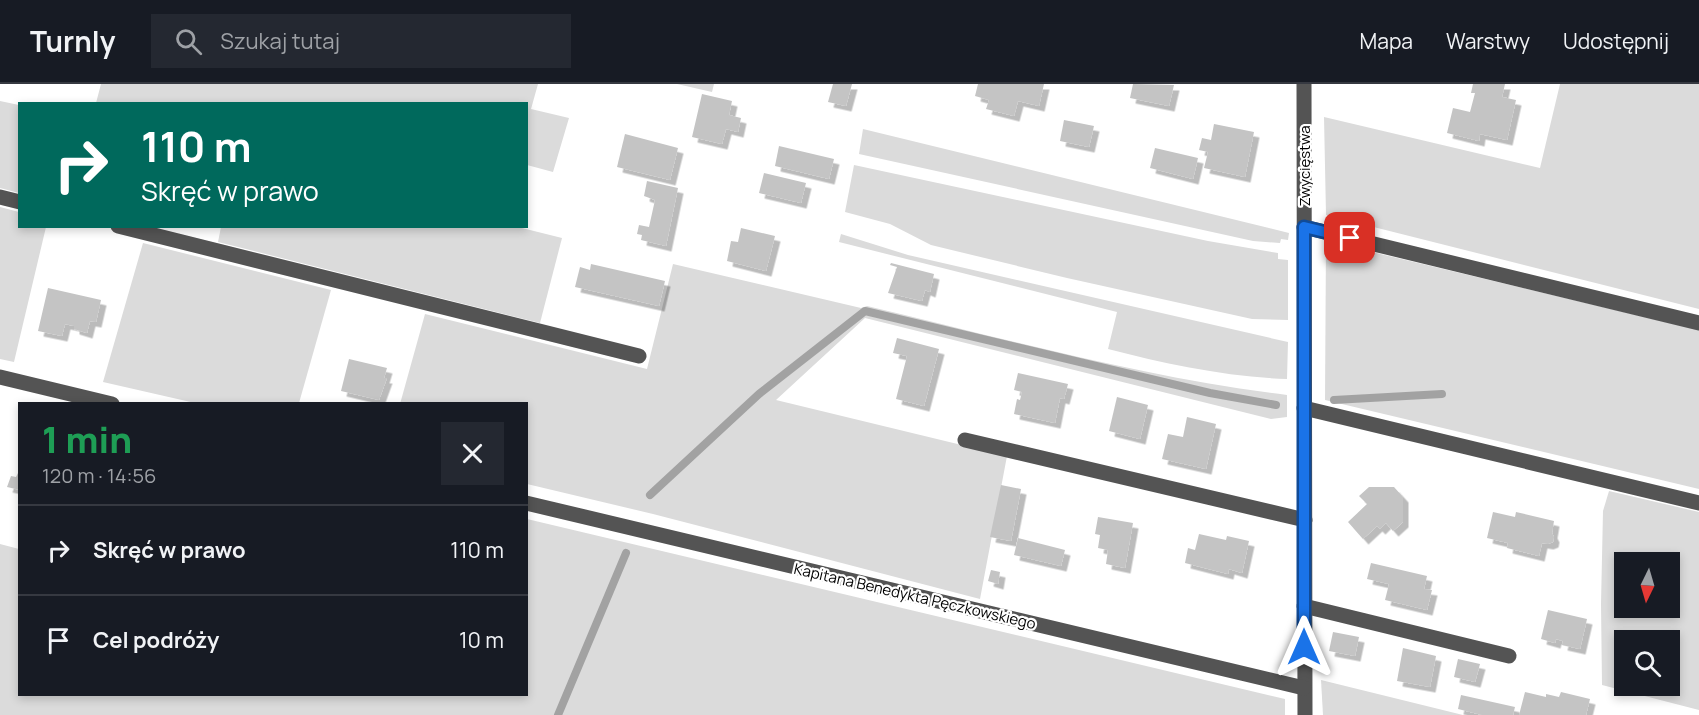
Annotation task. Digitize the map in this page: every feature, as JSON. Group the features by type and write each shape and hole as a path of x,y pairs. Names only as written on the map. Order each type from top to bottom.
{"street":[{"name":"Zwycięstwa","path":"1304,84 1305,715"},
{"path":"0,197 18,202"},
{"path":"1304,227 1699,323"},
{"path":"126,228 639,356"},
{"path":"0,377 104,402"},
{"path":"1304,408 1699,503"},
{"path":"965,440 1305,520"},
{"name":"Kapitana Benedykta Pęczkowskiego","path":"528,503 1304,688"},
{"path":"1304,606 1509,656"}],"shaded area":[{"path":"101,84 538,84 531,109 569,118 553,172 528,165 528,102 96,102"},
{"path":"677,84 714,84 712,92"},
{"path":"1560,84 1699,84 1699,309 1326,215 1324,117 1540,168"},
{"path":"0,101 18,105 18,193 0,188"},
{"path":"863,129 1289,233 1288,240 1281,239 1280,243 1253,241 859,154"},
{"path":"854,165 1208,241 1278,253 1278,259 1288,260 1288,320 1252,319 931,245 890,224 845,212"},
{"path":"0,207 18,212 18,228 46,228 14,362 0,359"},
{"path":"221,228 522,228 562,238 540,323 218,242"},
{"path":"841,234 908,255 1288,342 1287,379 1242,376 1197,369 1108,349 1117,312 839,242"},
{"path":"1326,241 1699,330 1699,489 1325,400"},
{"path":"143,243 331,290 299,402 191,402 103,382"},
{"path":"673,264 861,308 867,306 1128,368 1234,388 1287,395 1287,417 1271,419 865,318 776,400 1007,456 980,599 653,514 528,484 528,402 401,402 425,314 647,369"},
{"path":"1609,491 1699,512 1699,710 1645,696 1680,696 1680,630 1614,630 1614,688 1602,685 1603,511"},
{"path":"528,519 1285,699 1285,715 0,715 0,544 18,549 18,696 528,696"},
{"path":"1321,680 1463,715 1323,715"}],"building":[{"path":"833,84 852,84 846,106 828,102"},
{"path":"978,84 1044,84 1039,106 1018,101 1014,116 986,109 989,100 975,96"},
{"path":"1133,84 1174,85 1169,106 1130,98"},
{"path":"1473,84 1505,84 1502,97 1516,100 1507,140 1480,134 1479,141 1447,133 1453,108 1470,112 1475,93 1471,93"},
{"path":"702,94 732,101 729,115 741,118 738,132 726,129 722,144 692,137"},
{"path":"1064,120 1094,126 1089,147 1060,141"},
{"path":"1214,124 1254,132 1245,177 1204,168 1208,152 1199,150 1202,138 1211,140"},
{"path":"625,134 678,148 670,180 617,167"},
{"path":"779,146 834,159 829,179 775,166"},
{"path":"1155,148 1198,158 1193,179 1150,168"},
{"path":"764,173 806,183 801,203 759,193"},
{"path":"647,181 678,188 666,246 641,240 642,235 637,234 639,225 649,227 655,200 644,196"},
{"path":"741,228 775,236 766,271 727,261 731,241 738,242"},
{"path":"891,263 934,274 930,292 925,290 922,301 888,293 897,267 890,265"},
{"path":"591,264 665,281 659,306 575,287 580,267 590,270"},
{"path":"48,288 101,300 96,322 90,321 87,333 65,324 62,336 38,331"},
{"path":"897,338 939,349 924,406 896,399 907,356 893,353"},
{"path":"349,359 387,368 384,378 387,378 379,400 341,391"},
{"path":"1018,373 1068,384 1064,399 1060,398 1055,423 1014,414 1017,399 1020,400 1022,392 1014,390"},
{"path":"1117,397 1148,405 1140,439 1109,431"},
{"path":"1187,417 1216,424 1206,469 1162,459 1168,434 1183,437"},
{"path":"18,473 18,490 7,487 11,476 16,477"},
{"path":"1001,485 1021,489 1011,541 990,537"},
{"path":"1369,487 1394,487 1403,497 1403,522 1393,531 1386,523 1380,529 1377,526 1363,539 1348,522 1367,504 1359,496"},
{"path":"1493,512 1515,517 1516,512 1554,521 1553,542 1542,543 1539,556 1507,548 1508,543 1487,538"},
{"path":"1098,517 1133,523 1125,568 1106,564 1108,550 1098,548 1100,535 1095,534"},
{"path":"1199,534 1226,540 1227,536 1249,541 1242,573 1229,569 1228,574 1185,563 1188,548 1195,550"},
{"path":"1018,538 1065,550 1061,566 1014,555"},
{"path":"1371,563 1427,576 1424,589 1432,590 1427,610 1385,600 1389,584 1367,579"},
{"path":"991,570 1000,572 998,584 988,581"},
{"path":"1548,610 1587,619 1580,649 1562,645 1563,641 1556,639 1555,643 1541,639"},
{"path":"1333,632 1359,637 1355,656 1329,651"},
{"path":"1403,648 1436,656 1430,687 1397,681"},
{"path":"1458,659 1480,664 1475,682 1454,677"},
{"path":"1525,692 1546,697 1546,694 1559,697 1561,692 1590,699 1586,715 1519,715"},
{"path":"1461,695 1515,707 1513,715 1482,715 1458,709"}],"waterway":[{"path":"650,495 759,394 865,311 1210,393 1276,405"},
{"path":"1334,400 1442,394"},
{"path":"558,715 626,553"}],"route":[{"path":"1304,647 1304,227 1350,238"}]}
